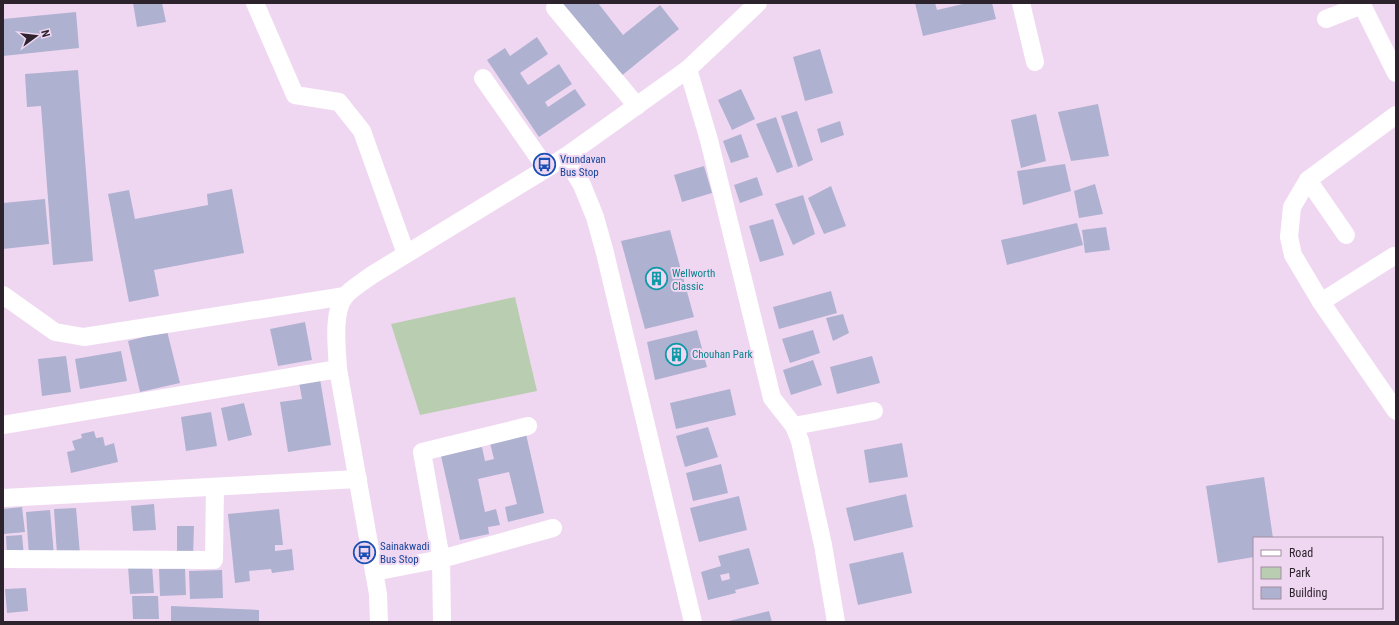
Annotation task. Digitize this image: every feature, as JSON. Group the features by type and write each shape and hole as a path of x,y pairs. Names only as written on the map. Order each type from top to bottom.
{"street":[{"path":"255,3 295,95 339,102 362,131 406,254"},
{"path":"3,295 55,332 84,337 345,296 372,275 565,157 637,106 688,69 758,3"},
{"path":"1021,3 1035,62"},
{"path":"1326,20 1362,4 1396,73"},
{"path":"555,8 637,106"},
{"path":"688,69 709,140 772,398 794,426 800,441 823,545 836,622"},
{"path":"483,78 546,168"},
{"path":"1396,116 1308,180 1292,207 1289,237 1293,255 1321,302 1396,410"},
{"path":"565,157 582,185 601,239 693,622"},
{"path":"1308,180 1346,235"},
{"path":"1321,302 1394,256"},
{"path":"345,296 338,315 335,336 338,369 378,594 379,622"},
{"path":"3,425 338,369"},
{"path":"794,426 874,411"},
{"path":"442,622 441,559 422,452 528,426"},
{"path":"3,498 358,479"},
{"path":"3,560 214,560 215,487"},
{"path":"374,572 441,559 553,528"}],"green space":[{"path":"515,297 537,391 420,415 391,324"}],"building":[{"path":"133,3 162,3 166,22 137,27"},
{"path":"561,3 598,3 623,35 660,5 679,29 620,77"},
{"path":"915,3 935,3 937,10 967,3 992,3 996,19 923,36"},
{"path":"76,12 79,48 3,56 3,19"},
{"path":"537,37 548,54 520,73 528,85 559,64 572,84 545,102 548,107 575,89 586,105 539,137 487,60 505,48 510,56"},
{"path":"820,49 833,93 805,101 793,57"},
{"path":"78,70 93,261 53,265 41,106 27,107 25,74"},
{"path":"741,89 755,119 732,130 718,100"},
{"path":"1098,104 1109,156 1071,161 1058,112"},
{"path":"797,111 813,160 798,167 781,116"},
{"path":"1036,114 1046,161 1021,168 1011,120"},
{"path":"776,117 793,167 777,173 756,124"},
{"path":"840,121 844,135 821,143 817,129"},
{"path":"741,134 749,157 731,163 723,141"},
{"path":"1065,164 1071,191 1023,205 1017,171"},
{"path":"704,166 712,193 682,202 674,175"},
{"path":"757,177 763,195 740,203 734,185"},
{"path":"1095,184 1103,214 1079,218 1074,191"},
{"path":"831,186 846,226 824,234 808,198"},
{"path":"232,189 244,253 154,270 159,296 129,302 108,194 129,190 135,219 208,205 207,194"},
{"path":"803,195 815,234 793,245 775,204"},
{"path":"45,199 49,244 3,249 3,203"},
{"path":"773,219 784,255 760,262 749,226"},
{"path":"1077,223 1083,245 1007,265 1001,240"},
{"path":"1106,227 1110,250 1085,253 1082,230"},
{"name":"Wellworth Classic","path":"670,230 694,317 645,329 621,241"},
{"path":"831,291 837,313 779,329 773,307"},
{"path":"843,314 849,333 833,341 826,318"},
{"path":"305,322 312,360 278,366 270,329"},
{"name":"Chouhan Park","path":"697,330 707,367 655,380 647,342"},
{"path":"813,330 820,353 790,363 782,339"},
{"path":"167,331 180,383 140,392 128,341"},
{"path":"121,351 127,381 80,389 75,359"},
{"path":"66,356 71,392 42,396 38,359"},
{"path":"872,356 880,383 837,394 830,367"},
{"path":"813,360 822,385 791,395 783,370"},
{"path":"320,379 331,445 288,452 280,402 302,399 299,382"},
{"path":"730,389 736,415 676,429 670,403"},
{"path":"244,403 252,435 228,441 221,408"},
{"path":"211,412 217,446 186,451 181,417"},
{"path":"708,427 718,457 685,467 676,436"},
{"path":"94,431 96,438 103,437 105,446 114,443 118,462 71,473 67,452 75,450 72,441 82,438 81,434"},
{"path":"526,434 544,513 508,522 505,507 517,504 509,472 478,479 485,512 496,509 500,525 488,527 489,534 460,540 441,456 482,447 485,461 494,459 490,443"},
{"path":"902,443 908,477 869,483 864,450"},
{"path":"721,464 728,493 693,501 686,473"},
{"path":"1264,477 1273,537 1253,537 1253,557 1218,563 1206,486"},
{"path":"906,494 913,527 854,541 846,508"},
{"path":"739,496 747,530 699,542 690,508"},
{"path":"154,504 156,530 133,531 131,506"},
{"path":"22,507 25,532 4,534 3,509"},
{"path":"76,508 80,554 57,555 54,509"},
{"path":"279,509 283,545 275,545 275,551 292,549 294,570 272,573 271,569 249,571 250,581 235,583 228,514"},
{"path":"50,510 54,555 29,556 26,512"},
{"path":"177,526 194,526 193,557 177,556"},
{"path":"22,535 24,556 7,557 6,536"},
{"path":"749,548 759,584 735,590 736,593 708,600 701,572 721,566 718,556","holes":["729,573 730,579 722,581 720,575"]},
{"path":"903,552 912,593 858,605 849,564"},
{"path":"152,565 154,593 130,594 128,566"},
{"path":"185,568 186,595 160,596 159,569"},
{"path":"222,570 223,598 190,599 189,571"},
{"path":"26,588 28,611 7,613 5,589"},
{"path":"132,596 158,596 159,619 133,619"},
{"path":"171,606 259,610 259,622 171,622"},
{"path":"769,611 772,622 729,622 729,621"}],"place":[{"name":"Vrundavan Bus Stop","path":"544,165"},
{"name":"Wellworth Classic","path":"657,279"},
{"name":"Chouhan Park","path":"677,354"},
{"name":"Sainakwadi Bus Stop","path":"365,552"}]}
